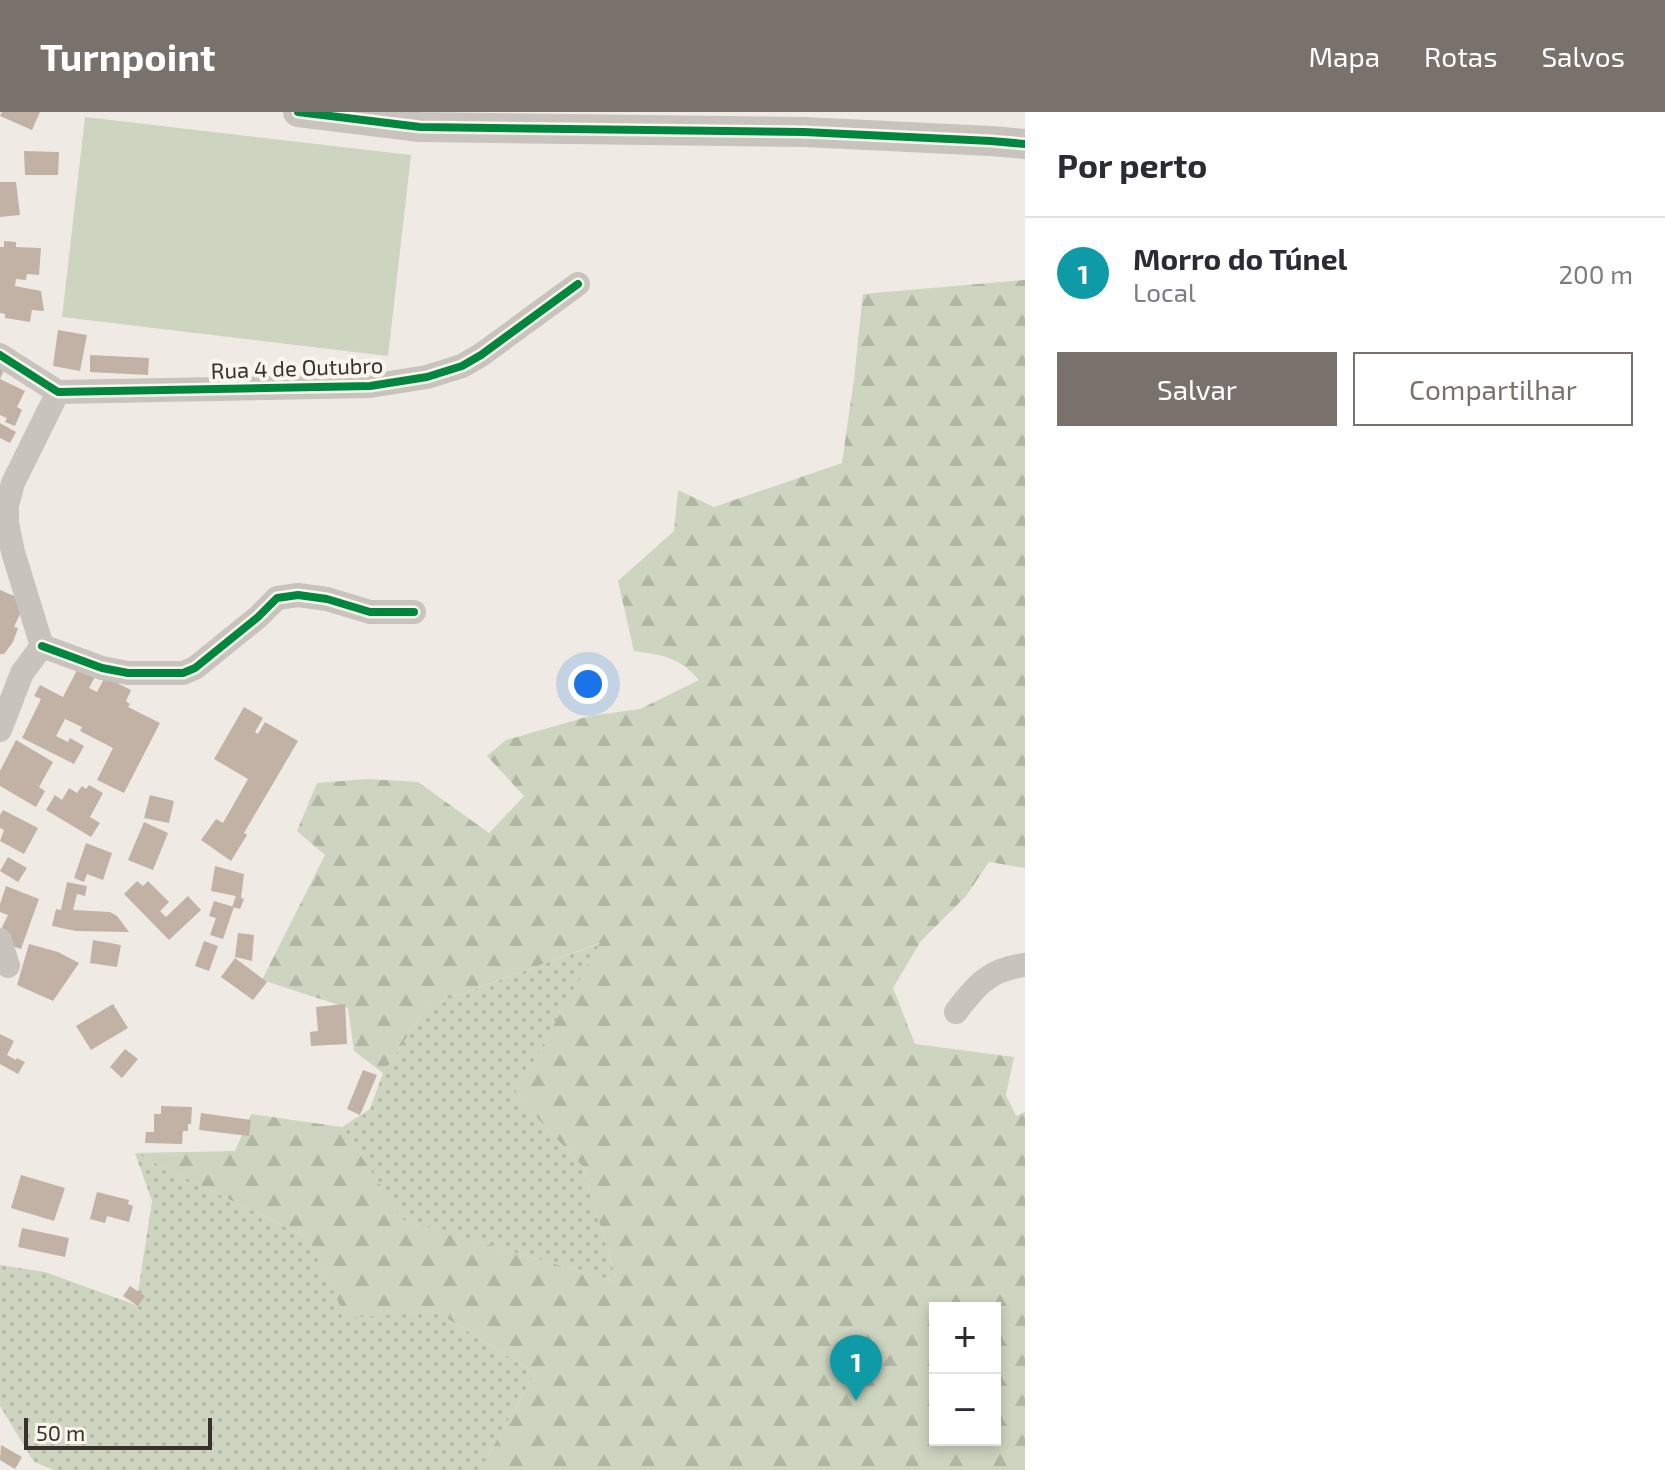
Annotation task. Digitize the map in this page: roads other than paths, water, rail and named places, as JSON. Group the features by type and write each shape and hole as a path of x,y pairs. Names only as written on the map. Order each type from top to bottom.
{"street":[{"path":"298,112 420,127 804,132 1025,144"},
{"name":"Rua 4 de Outubro","path":"58,392 370,386 427,377 462,366 481,355 578,284"},
{"path":"0,355 58,392 13,483 7,505 13,552 42,646"},
{"path":"42,646 102,668 128,673 183,673 195,668 277,598 298,595 327,599 370,612 414,612"},
{"path":"0,730 11,668 42,646"},
{"path":"0,940 8,966"},
{"path":"956,1012 973,989 996,971 1025,965"}],"place":[{"name":"Morro do Túnel","path":"856,1401"}]}
